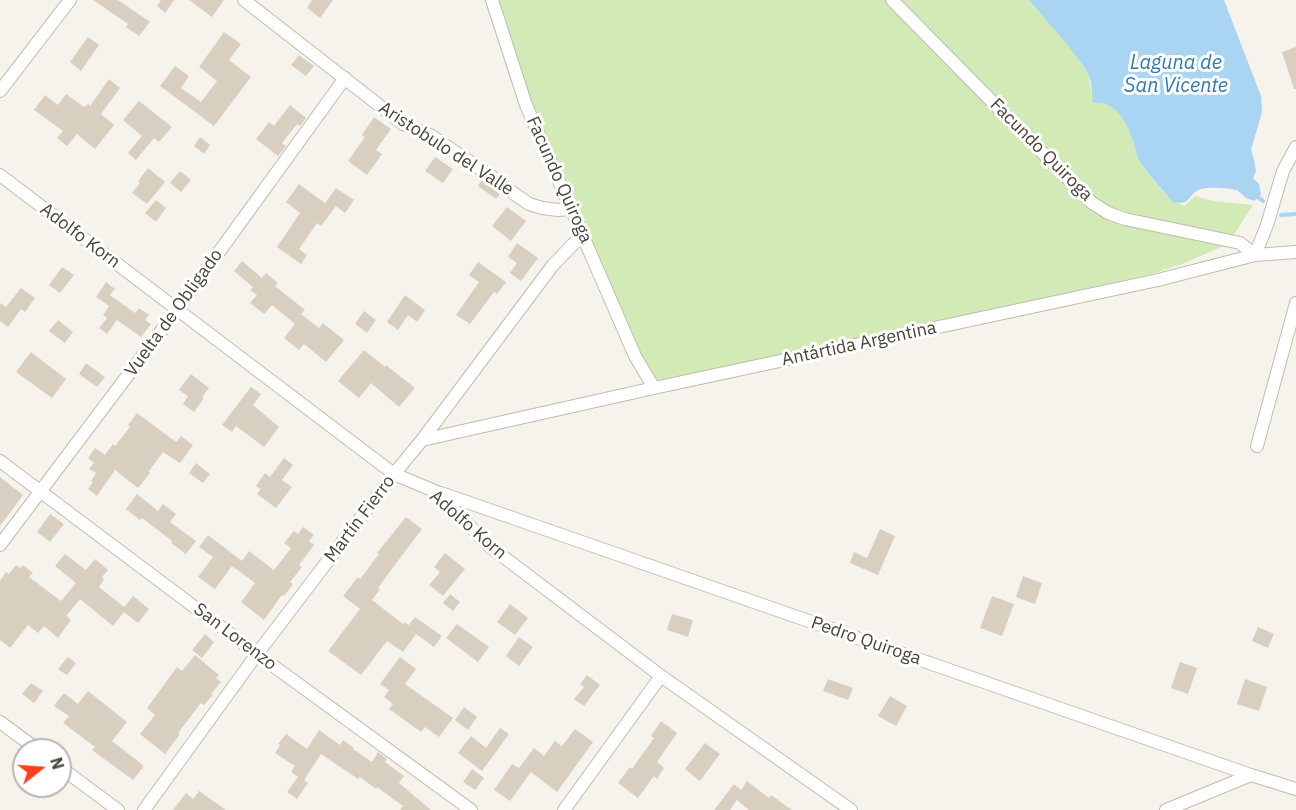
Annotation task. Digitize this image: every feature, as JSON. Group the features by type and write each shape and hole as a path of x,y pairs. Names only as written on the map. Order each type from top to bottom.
{"street":[{"path":"0,91 70,0"},
{"name":"Aristobulo del Valle","path":"244,0 403,124 430,135 498,180 529,204 558,210 571,209"},
{"name":"Facundo Quiroga","path":"492,0 526,105 635,356 654,388"},
{"name":"Facundo Quiroga","path":"892,0 1083,193 1108,213 1125,219 1240,243 1255,255"},
{"name":"Vuelta de Obligado","path":"0,545 177,310 345,78"},
{"path":"1255,255 1267,225 1283,171 1296,147"},
{"name":"Adolfo Korn","path":"0,175 394,474 437,492 489,546 661,676 851,810"},
{"name":"Martín Fierro","path":"144,810 257,654 553,265 583,234"},
{"name":"Antártida Argentina","path":"422,440 1158,280 1255,255 1296,252"},
{"path":"1257,446 1296,303"},
{"name":"San Lorenzo","path":"0,461 257,654 471,810"},
{"name":"Pedro Quiroga","path":"437,492 1251,776 1296,789"},
{"path":"564,810 661,676"},
{"path":"0,722 22,738"},
{"path":"72,775 118,810"},
{"path":"1166,810 1251,776"}],"green space":[{"path":"492,0 1029,0 1078,58 1087,72 1096,103 1108,105 1122,118 1132,136 1138,159 1168,196 1184,206 1195,196 1213,201 1253,205 1228,244 1155,273 654,388 555,174"}],"water":[{"name":"Laguna de San Vicente","path":"1029,0 1224,0 1261,96 1262,112 1251,150 1256,171 1253,178 1259,184 1261,194 1255,201 1246,198 1237,190 1211,188 1198,190 1186,202 1173,202 1140,162 1131,135 1122,118 1108,105 1093,102 1091,82 1085,68"}],"building":[{"path":"93,0 118,0 150,22 139,36 126,27 128,24"},
{"path":"161,0 174,0 165,13 157,6"},
{"path":"189,0 224,0 212,17"},
{"path":"312,0 333,0 320,18 307,8"},
{"path":"224,32 241,44 229,60 251,77 214,126 160,86 175,66 189,76 181,88 201,102 217,81 199,67"},
{"path":"88,37 99,45 81,71 70,62"},
{"path":"1296,47 1296,89 1294,89 1282,52"},
{"path":"299,55 314,66 306,76 291,65"},
{"path":"109,79 120,88 101,114 114,125 95,149 77,134 67,146 57,138 63,131 34,110 45,95 58,105 66,94 84,107 88,104 90,106"},
{"path":"139,101 172,127 159,142 154,138 136,160 128,153 142,136 123,120"},
{"path":"290,105 306,118 300,126 297,124 282,143 286,146 278,156 256,139 269,122 274,126"},
{"path":"374,117 391,129 376,150 382,154 367,175 348,161 365,137 362,135"},
{"path":"200,137 210,145 204,154 194,146"},
{"path":"435,157 453,169 443,183 425,171"},
{"path":"148,168 165,182 147,204 132,193"},
{"path":"180,171 191,180 181,192 170,183"},
{"path":"482,180 500,194 496,199 478,186"},
{"path":"299,184 325,203 336,188 354,200 345,213 336,206 321,226 317,223 299,249 307,255 301,264 277,247 300,213 286,202"},
{"path":"156,200 166,208 156,222 145,213"},
{"path":"507,207 526,221 511,241 492,226"},
{"path":"517,243 538,258 521,281 510,273 517,263 508,257"},
{"path":"242,261 262,278 266,273 278,283 275,286 305,310 301,314 319,328 323,323 344,340 326,362 304,344 299,350 284,338 295,324 272,305 264,314 250,303 257,295 250,290 253,287 234,271"},
{"path":"478,262 506,282 497,294 494,292 470,324 456,315 479,282 469,275"},
{"path":"62,267 74,275 60,293 49,285"},
{"path":"106,282 115,289 110,295 135,313 139,308 149,315 145,320 151,324 141,337 117,320 107,334 99,328 107,318 103,315 109,306 96,297"},
{"path":"21,288 35,298 25,312 21,309 8,327 0,321 0,303 6,307"},
{"path":"405,295 425,310 417,322 408,315 398,330 387,322"},
{"path":"364,311 376,320 367,333 355,324"},
{"path":"58,320 73,332 65,343 49,331"},
{"path":"364,350 415,388 399,407 371,383 359,398 338,381"},
{"path":"31,352 66,379 52,398 16,372"},
{"path":"86,363 105,377 97,387 79,374"},
{"path":"191,374 209,388 194,412 183,404 188,396 179,390"},
{"path":"251,387 261,394 253,405 279,427 264,447 236,426 232,432 222,425"},
{"path":"137,413 176,442 181,436 193,445 180,463 163,452 138,488 115,470 97,496 88,489 96,473 89,469 94,463 88,458 95,448 105,455 113,444 115,446 130,427 128,425"},
{"path":"284,458 293,465 282,480 292,487 276,508 257,494 261,489 256,486 265,473 270,477"},
{"path":"196,463 210,474 203,483 189,473"},
{"path":"0,477 23,495 0,526"},
{"path":"137,494 158,511 163,504 176,514 170,522 196,541 186,554 142,518 140,520 126,509"},
{"path":"50,514 64,524 50,542 37,532"},
{"path":"406,517 422,529 378,588 380,589 372,600 403,624 404,622 409,625 415,617 442,636 434,647 416,634 403,652 387,641 361,675 328,651 360,609 343,596 358,577 360,579 379,554 377,553"},
{"path":"303,527 314,535 309,541 314,545 299,565 302,567 290,582 293,584 264,620 241,602 255,583 232,566 215,589 198,577 213,557 199,547 208,535 242,561 249,551 274,570 291,548 284,543 294,531 298,534"},
{"path":"880,529 895,536 878,575 850,563 854,552 867,558"},
{"path":"445,553 465,569 443,596 429,585 440,572 434,567"},
{"path":"65,554 86,570 95,559 108,570 102,577 104,580 99,587 124,607 133,596 149,609 138,623 124,612 113,626 80,599 66,616 71,620 58,638 44,626 38,633 28,625 10,648 0,640 0,581 6,572 9,574 16,565 21,568 23,565 33,573 29,577 61,601 76,583 55,566"},
{"path":"1023,576 1042,583 1035,604 1016,597"},
{"path":"450,594 460,602 453,611 443,603"},
{"path":"992,596 1014,604 1002,636 980,628"},
{"path":"510,604 528,618 515,635 497,622"},
{"path":"672,614 693,620 688,637 667,630"},
{"path":"457,624 489,647 478,662 446,638"},
{"path":"1258,627 1274,634 1268,648 1252,641"},
{"path":"205,634 214,642 202,658 192,650"},
{"path":"519,637 533,647 519,666 506,656"},
{"path":"195,655 219,675 216,678 221,682 204,705 201,703 165,754 140,734 155,715 147,708 177,667 182,671"},
{"path":"68,657 76,663 67,675 58,669"},
{"path":"400,657 416,669 405,684 453,718 439,737 425,727 421,732 389,709 393,704 384,697 389,690 380,684"},
{"path":"1180,662 1197,668 1188,694 1171,688"},
{"path":"587,675 600,685 584,706 574,699 584,687 580,684"},
{"path":"828,679 853,688 848,700 823,691"},
{"path":"1245,679 1267,687 1259,711 1237,704"},
{"path":"31,683 43,691 34,703 22,694"},
{"path":"88,691 127,722 112,741 144,766 133,780 92,750 95,747 63,723 69,716 54,706 64,693 78,704"},
{"path":"890,696 907,706 896,726 878,716"},
{"path":"464,707 477,717 468,730 455,720"},
{"path":"661,721 677,733 657,762 664,768 657,779 654,776 638,798 618,783 630,767 632,769 654,738 651,736"},
{"path":"500,728 509,734 482,771 458,753 471,736 486,748"},
{"path":"575,729 593,742 557,792 531,772 510,801 494,790 512,764 519,768 534,748 544,756 555,741 562,746"},
{"path":"319,730 340,745 343,740 372,762 378,752 387,759 385,762 404,776 399,783 431,810 400,810 403,806 377,787 376,789 360,777 358,779 321,754 304,780 308,783 297,799 287,792 298,777 291,772 295,766 275,753 280,745 278,744 286,734 307,749"},
{"path":"705,743 720,754 700,781 685,769"},
{"path":"472,769 484,778 475,790 463,782"},
{"path":"747,781 769,798 771,795 792,810 749,810 737,800 730,810 714,810 734,784 741,790"},
{"path":"199,791 226,810 173,810 186,793 193,799"}],"waterway":[{"path":"1258,197 1263,201"},
{"path":"1281,215 1296,214"}]}
